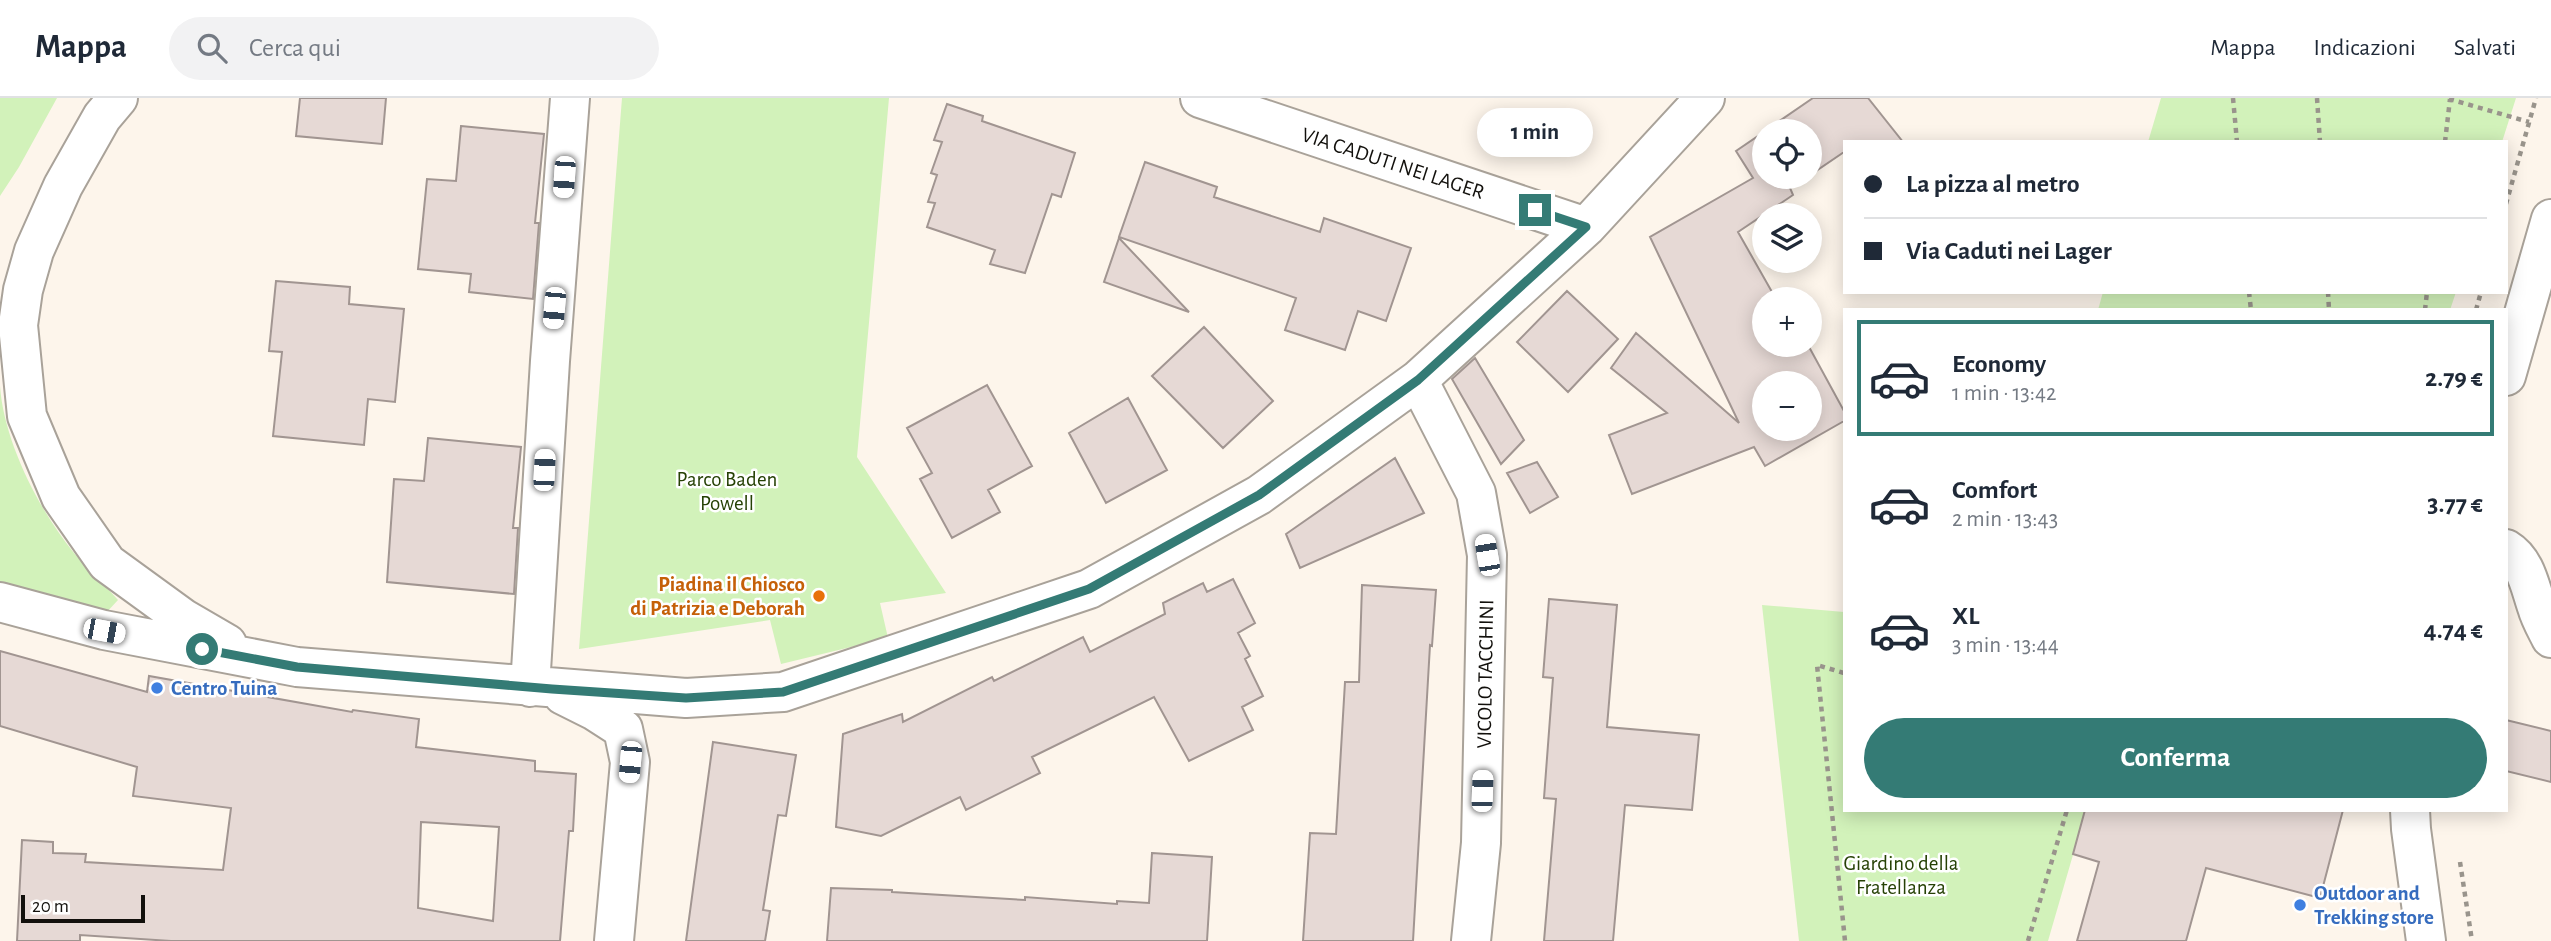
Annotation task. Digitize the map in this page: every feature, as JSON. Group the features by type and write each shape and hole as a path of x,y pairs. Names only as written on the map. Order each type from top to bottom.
{"street":[{"path":"541,688 550,361 570,98"},
{"name":"VIA CADUTI NEI LAGER","path":"1200,98 1586,227"},
{"path":"0,602 104,631 297,667 686,698 783,692 1089,589 1259,495 1418,380 1586,227 1705,98"},
{"path":"110,104 63,186 34,251 23,290 18,326 27,416 61,497 107,563 184,619 251,658"},
{"path":"2508,369 2551,219"},
{"path":"0,299 34,251"},
{"name":"VICOLO TACCHINI","path":"1418,380 1476,493 1487,555 1480,843 1471,941"},
{"path":"2508,552 2525,570 2538,611 2551,638"},
{"path":"541,688 595,710 623,729 630,762 614,941"},
{"path":"2410,812 2427,941"}],"path":[{"path":"2233,98 2237,140"},
{"path":"2317,98 2320,140"},
{"path":"2508,197 2536,98"},
{"path":"2445,140 2450,99 2529,122"},
{"path":"1843,673 1817,666 1846,941"},
{"path":"2028,941 2066,812"},
{"path":"2458,854 2472,941"}],"green space":[{"path":"0,98 57,98 0,196"},
{"name":"Parco Baden Powell","path":"622,98 889,98 857,457 946,593 880,603 888,638 781,664 770,620 579,649"},
{"path":"2161,98 2516,98 2503,140 2149,140"},
{"path":"2102,294 2455,294 2451,308 2099,308"},
{"path":"0,386 8,430 36,496 74,553 118,600 105,614 0,586"},
{"name":"Giardino della Fratellanza","path":"1762,605 1843,612 1843,812 2085,812 2048,941 1799,941"}],"building":[{"path":"300,98 386,98 382,144 296,136"},
{"path":"1813,98 1868,98 1901,140 1843,140 1843,153 1822,167 1822,119 1782,119"},
{"path":"947,104 983,116 982,121 1075,153 1061,197 1052,194 1025,273 990,264 995,250 927,227 935,203 928,202 937,175 931,173 942,142 934,140"},
{"path":"461,126 544,134 535,223 539,223 533,299 469,292 471,274 418,269 427,179 456,181"},
{"path":"1752,140 1752,176 1736,151"},
{"path":"1145,162 1217,187 1214,197 1320,232 1324,218 1411,248 1386,321 1358,311 1345,350 1285,330 1296,298 1119,237"},
{"path":"1752,179 1752,189 1790,189 1793,195 1781,203 1752,203 1752,223 1738,232 1752,257 1752,273 1761,273 1769,287 1752,287 1752,357 1815,357 1843,409 1843,422 1822,434 1822,371 1752,371 1752,441 1809,441 1765,466 1754,447 1632,494 1609,435 1667,413 1611,368 1636,333 1739,423 1650,237"},
{"path":"1119,238 1189,312 1104,282"},
{"path":"276,281 350,287 349,304 404,309 395,402 368,399 364,445 273,436 282,352 269,351"},
{"path":"1567,291 1618,339 1568,392 1517,342"},
{"path":"1204,327 1273,401 1223,448 1152,376"},
{"path":"1475,358 1524,440 1501,464 1452,379"},
{"path":"987,385 1032,466 988,490 1000,512 952,538 920,479 932,473 907,428"},
{"path":"1128,398 1167,470 1106,503 1069,433"},
{"path":"428,438 521,447 513,528 518,528 514,594 387,582 394,479 424,481"},
{"path":"1395,458 1424,513 1300,568 1286,534"},
{"path":"1537,462 1558,497 1530,513 1507,473"},
{"path":"1233,579 1255,623 1238,633 1250,656 1245,659 1263,696 1242,707 1253,730 1189,761 1154,697 1032,757 1040,773 966,810 960,797 881,836 836,827 843,734 902,714 903,722 992,677 994,681 1083,637 1090,652 1165,614 1163,603 1203,583 1207,592"},
{"path":"1362,585 1436,590 1432,646 1430,645 1413,941 1303,941 1310,833 1336,834 1345,682 1359,682"},
{"path":"1549,599 1617,605 1607,727 1699,735 1692,810 1625,805 1613,941 1544,941 1556,799 1544,798 1553,678 1543,677"},
{"path":"0,651 147,692 149,676 352,712 419,719 416,747 535,761 535,771 576,774 573,831 569,831 560,941 171,941 80,935 80,941 17,941 22,840 53,842 53,853 86,854 85,862 223,870 231,808 133,796 137,767 0,726","holes":["421,822 499,827 493,921 418,908"]},
{"path":"2508,720 2551,731 2551,782 2508,771"},
{"path":"713,742 796,755 786,816 778,815 763,910 770,911 765,941 686,941"},
{"path":"2084,812 2342,812 2320,898 2206,868 2186,941 2077,941 2099,862 2073,854"},
{"path":"1152,853 1212,857 1207,941 827,941 831,888 1025,900 1025,897 1117,904 1117,901 1149,903"}],"place":[{"name":"Piadina il Chiosco di Patrizia e Deborah","path":"819,596"},
{"name":"Centro Tuina","path":"157,688"},
{"name":"Outdoor and Trekking store","path":"2300,905"}],"route":[{"path":"202,649 297,667 552,689 686,698 783,692 1089,589 1259,495 1418,380 1586,227 1535,210"}]}
